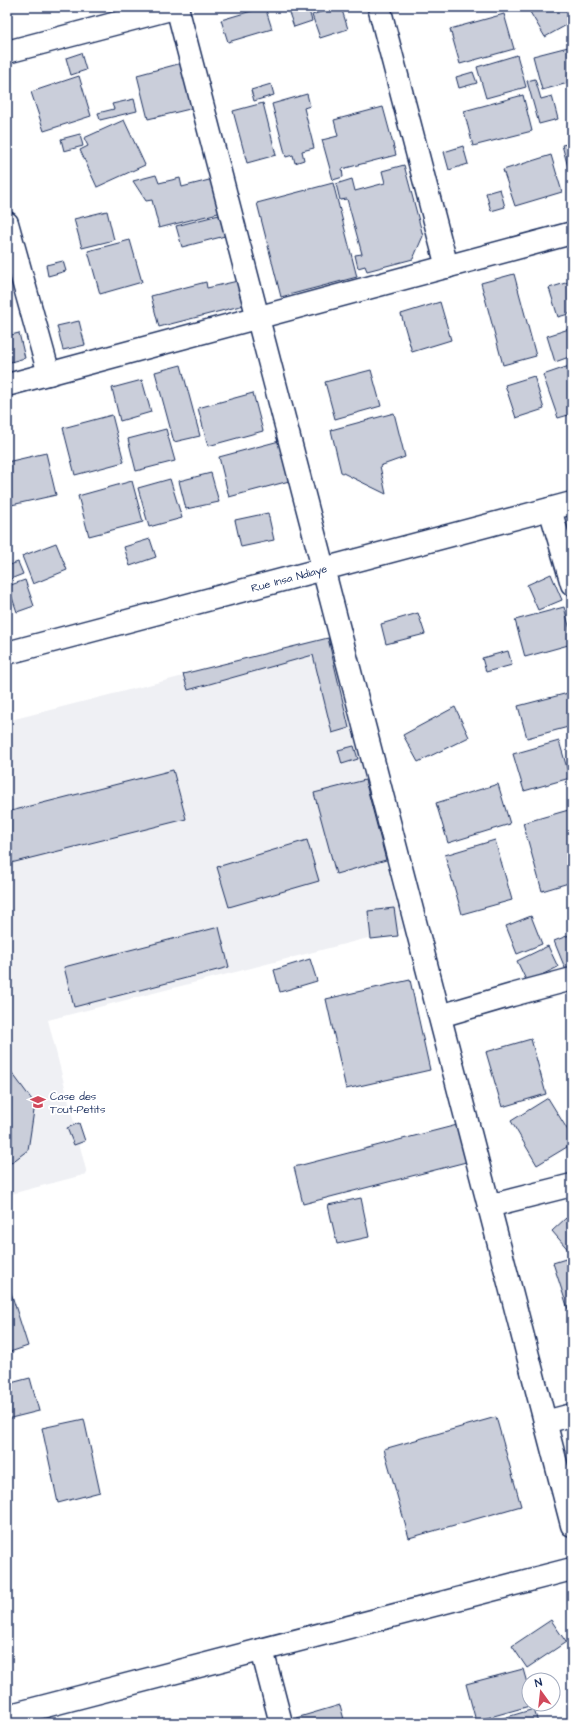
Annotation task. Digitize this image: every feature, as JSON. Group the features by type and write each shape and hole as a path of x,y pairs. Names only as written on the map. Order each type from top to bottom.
{"street":[{"path":"7,52 177,7 572,1525"},
{"path":"379,7 447,267"},
{"path":"7,223 49,374"},
{"path":"7,385 572,233"},
{"name":"Rue Insa Ndiaye","path":"7,653 572,503"},
{"path":"550,509 572,584"},
{"path":"440,1016 572,979"},
{"path":"489,1206 572,1185"},
{"path":"545,1422 572,1415"},
{"path":"7,1716 572,1569"},
{"path":"262,1650 281,1723"}],"shaded area":[{"path":"329,639 403,929 48,1020 87,1174 7,1195 7,721"}],"building":[{"path":"265,7 272,29 228,42 221,20"},
{"path":"287,7 308,7 312,21 294,27"},
{"path":"335,7 341,7 348,29 320,38 312,15"},
{"path":"494,7 505,7 505,8 495,10"},
{"path":"527,7 566,7 572,17 572,22 545,37"},
{"path":"504,14 514,49 460,64 450,29"},
{"path":"572,46 572,82 542,90 533,56"},
{"path":"81,53 86,70 71,75 66,58"},
{"path":"517,55 526,87 486,98 477,67"},
{"path":"182,63 194,108 148,119 137,75"},
{"path":"473,72 477,83 459,88 456,77"},
{"path":"79,76 91,116 44,131 31,92"},
{"path":"535,79 541,99 552,96 558,119 539,124 527,81"},
{"path":"271,84 274,95 254,101 251,90"},
{"path":"307,94 310,106 304,108 314,148 302,151 304,160 295,163 293,155 286,157 272,104"},
{"path":"523,95 532,131 473,146 464,111"},
{"path":"134,99 137,111 100,120 98,113 114,109 112,104"},
{"path":"263,103 276,155 247,163 233,111"},
{"path":"383,107 396,155 342,169 343,177 333,180 322,140 338,136 334,120"},
{"path":"124,120 145,165 97,187 80,150 88,146 84,138"},
{"path":"80,134 83,146 64,151 61,139"},
{"path":"572,143 572,182 562,145"},
{"path":"463,146 468,164 449,170 444,152"},
{"path":"551,155 562,192 515,206 503,170"},
{"path":"404,165 423,236 413,259 367,271 365,266 358,268 355,255 362,254 347,199 340,200 336,184 352,179 355,191 385,183 382,171"},
{"path":"156,175 159,183 180,178 182,187 213,179 222,212 159,228 152,200 146,201 133,181"},
{"path":"333,183 357,277 281,297 257,203"},
{"path":"500,189 505,207 491,211 486,193"},
{"path":"107,211 114,240 82,248 74,219"},
{"path":"219,215 225,236 182,247 176,226"},
{"path":"130,240 142,282 100,294 88,251"},
{"path":"63,261 66,271 48,276 46,265"},
{"path":"514,274 536,356 503,365 481,283"},
{"path":"242,280 248,304 159,327 151,296 206,282 207,288"},
{"path":"572,281 572,313 558,317 549,288"},
{"path":"440,302 451,340 412,352 401,314"},
{"path":"79,321 85,345 63,350 57,326"},
{"path":"572,328 572,356 555,362 547,336"},
{"path":"19,333 25,358 7,363 7,336"},
{"path":"181,365 200,436 174,442 155,372"},
{"path":"572,365 572,414 558,418 543,375"},
{"path":"371,370 381,406 335,419 325,382"},
{"path":"534,376 544,409 516,418 505,385"},
{"path":"142,380 151,412 120,421 112,388"},
{"path":"253,393 263,431 208,446 198,408"},
{"path":"394,413 405,457 380,466 386,494 341,472 331,430"},
{"path":"112,415 124,462 75,475 63,428"},
{"path":"166,429 175,461 136,471 128,439"},
{"path":"283,440 293,480 229,497 219,457"},
{"path":"46,453 56,495 7,506 7,462"},
{"path":"211,473 219,502 186,509 179,481"},
{"path":"170,479 182,518 149,527 138,488"},
{"path":"132,481 143,522 89,536 78,496"},
{"path":"268,513 274,540 241,547 235,520"},
{"path":"150,539 156,557 130,566 124,547"},
{"path":"56,543 67,570 33,584 22,556"},
{"path":"18,562 23,574 8,580 7,566"},
{"path":"551,574 562,600 538,610 527,585"},
{"path":"25,580 34,606 17,612 8,586"},
{"path":"564,607 572,637 572,644 525,657 515,620"},
{"path":"418,613 425,634 386,644 381,624"},
{"path":"328,638 349,728 332,733 313,655 188,690 183,674"},
{"path":"508,651 512,665 486,672 482,658"},
{"path":"572,692 572,726 527,738 518,706"},
{"path":"455,707 469,737 418,762 403,735"},
{"path":"559,741 570,778 524,791 513,754"},
{"path":"354,746 358,759 342,764 338,750"},
{"path":"173,770 186,819 7,864 7,812"},
{"path":"365,780 386,860 336,874 314,793"},
{"path":"498,784 510,824 448,843 436,803"},
{"path":"572,809 572,882 542,891 523,823"},
{"path":"307,840 319,881 229,907 217,867"},
{"path":"495,840 512,900 462,914 445,855"},
{"path":"394,908 398,936 371,939 368,911"},
{"path":"531,916 542,944 517,954 506,926"},
{"path":"219,927 229,967 74,1007 64,967"},
{"path":"572,934 572,971 567,973 554,941"},
{"path":"548,946 558,967 527,982 517,961"},
{"path":"310,959 317,981 280,992 274,970"},
{"path":"410,980 430,1070 346,1089 326,999"},
{"path":"531,1039 546,1094 502,1107 486,1052"},
{"path":"7,1066 35,1104 28,1150 7,1166"},
{"path":"548,1098 572,1137 572,1144 537,1165 511,1121"},
{"path":"79,1123 85,1141 74,1145 67,1128"},
{"path":"461,1124 470,1161 303,1204 294,1167"},
{"path":"361,1198 369,1237 337,1244 328,1205"},
{"path":"566,1218 572,1225 571,1253 552,1231"},
{"path":"572,1257 572,1308 568,1309 553,1263"},
{"path":"7,1280 28,1346 7,1353"},
{"path":"30,1378 39,1411 7,1419 7,1384"},
{"path":"496,1417 521,1506 409,1538 384,1449"},
{"path":"84,1419 100,1492 58,1503 42,1428"},
{"path":"551,1620 566,1642 527,1668 512,1646"},
{"path":"523,1669 524,1672 521,1672 521,1708 476,1721 466,1684"},
{"path":"340,1705 345,1723 298,1723 296,1718"},
{"path":"524,1712 535,1712 538,1723 490,1723"}],"place":[{"name":"Case des Tout-Petits","path":"38,1102"}]}
